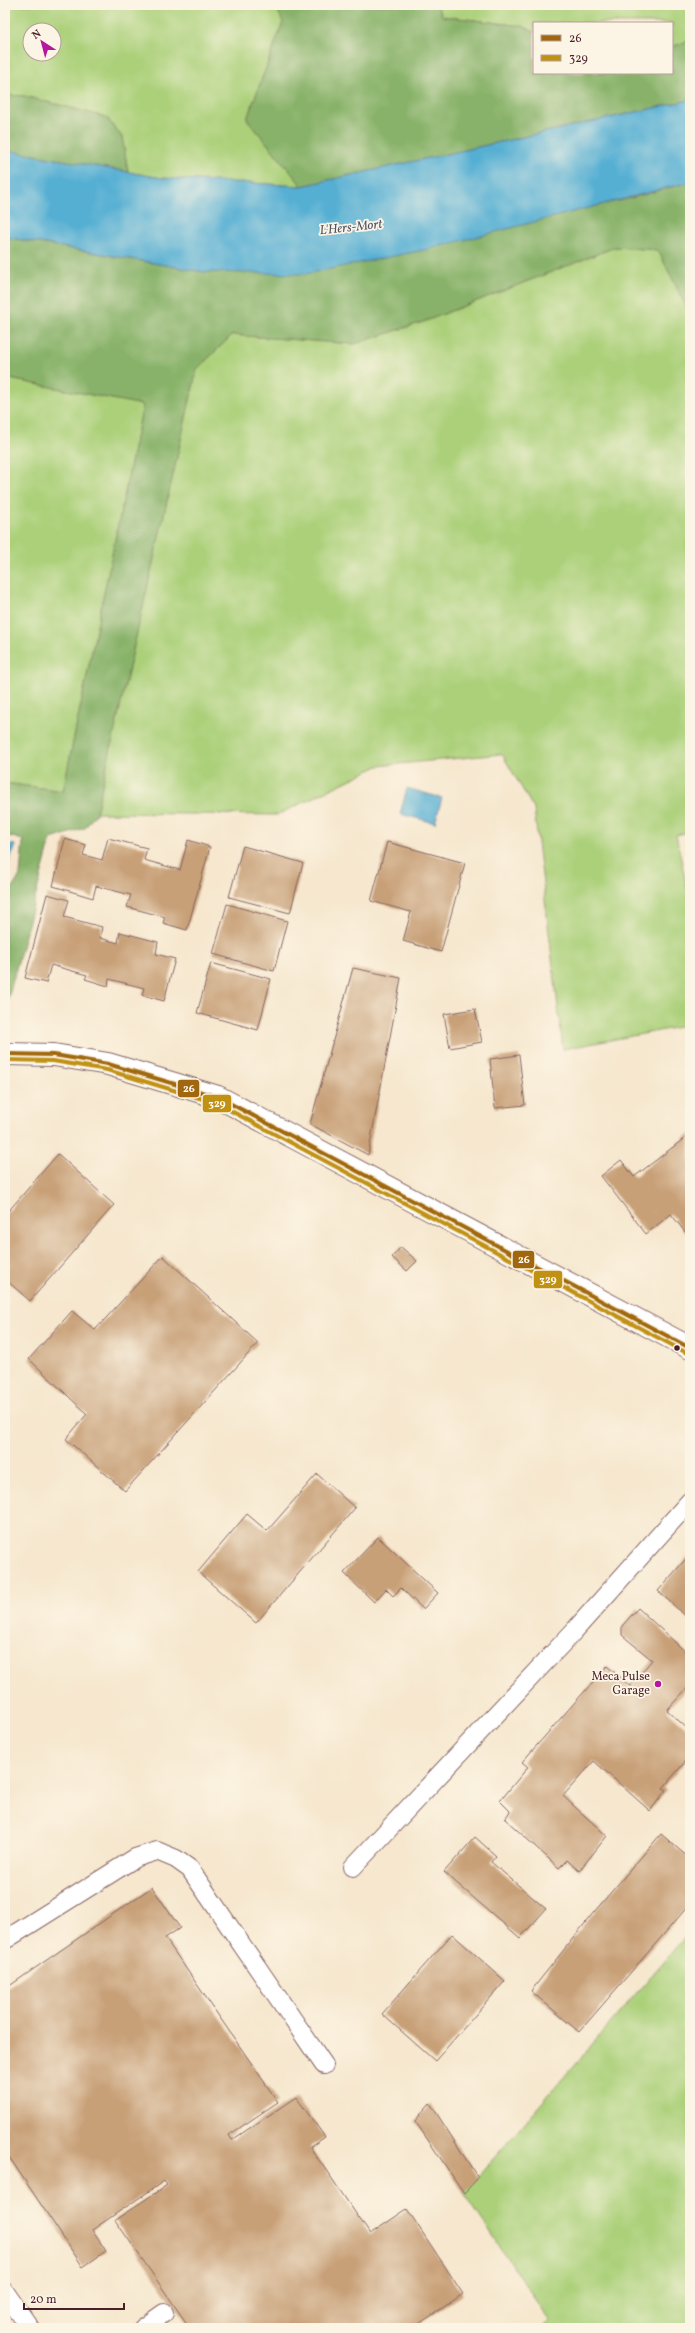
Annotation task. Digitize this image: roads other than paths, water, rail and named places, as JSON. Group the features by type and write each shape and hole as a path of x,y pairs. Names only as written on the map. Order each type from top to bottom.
{"street":[{"path":"5,1054 54,1055 108,1064 218,1097 690,1348"}],"lane":[{"path":"353,1867 574,1631 690,1502"},
{"path":"5,1940 135,1858 156,1851 176,1858 190,1869 324,2065"},
{"path":"5,2292 30,2328"},
{"path":"142,2328 164,2313"}],"water":[{"name":"L'Hers-Mort","path":"690,100 690,182 429,249 305,274 205,272 5,237 5,150 162,178 302,186"},
{"path":"407,788 442,798 435,823 400,814"},
{"path":"5,843 15,845 5,875"}],"place":[{"name":"Meca Pulse Garage","path":"658,1684"}]}
